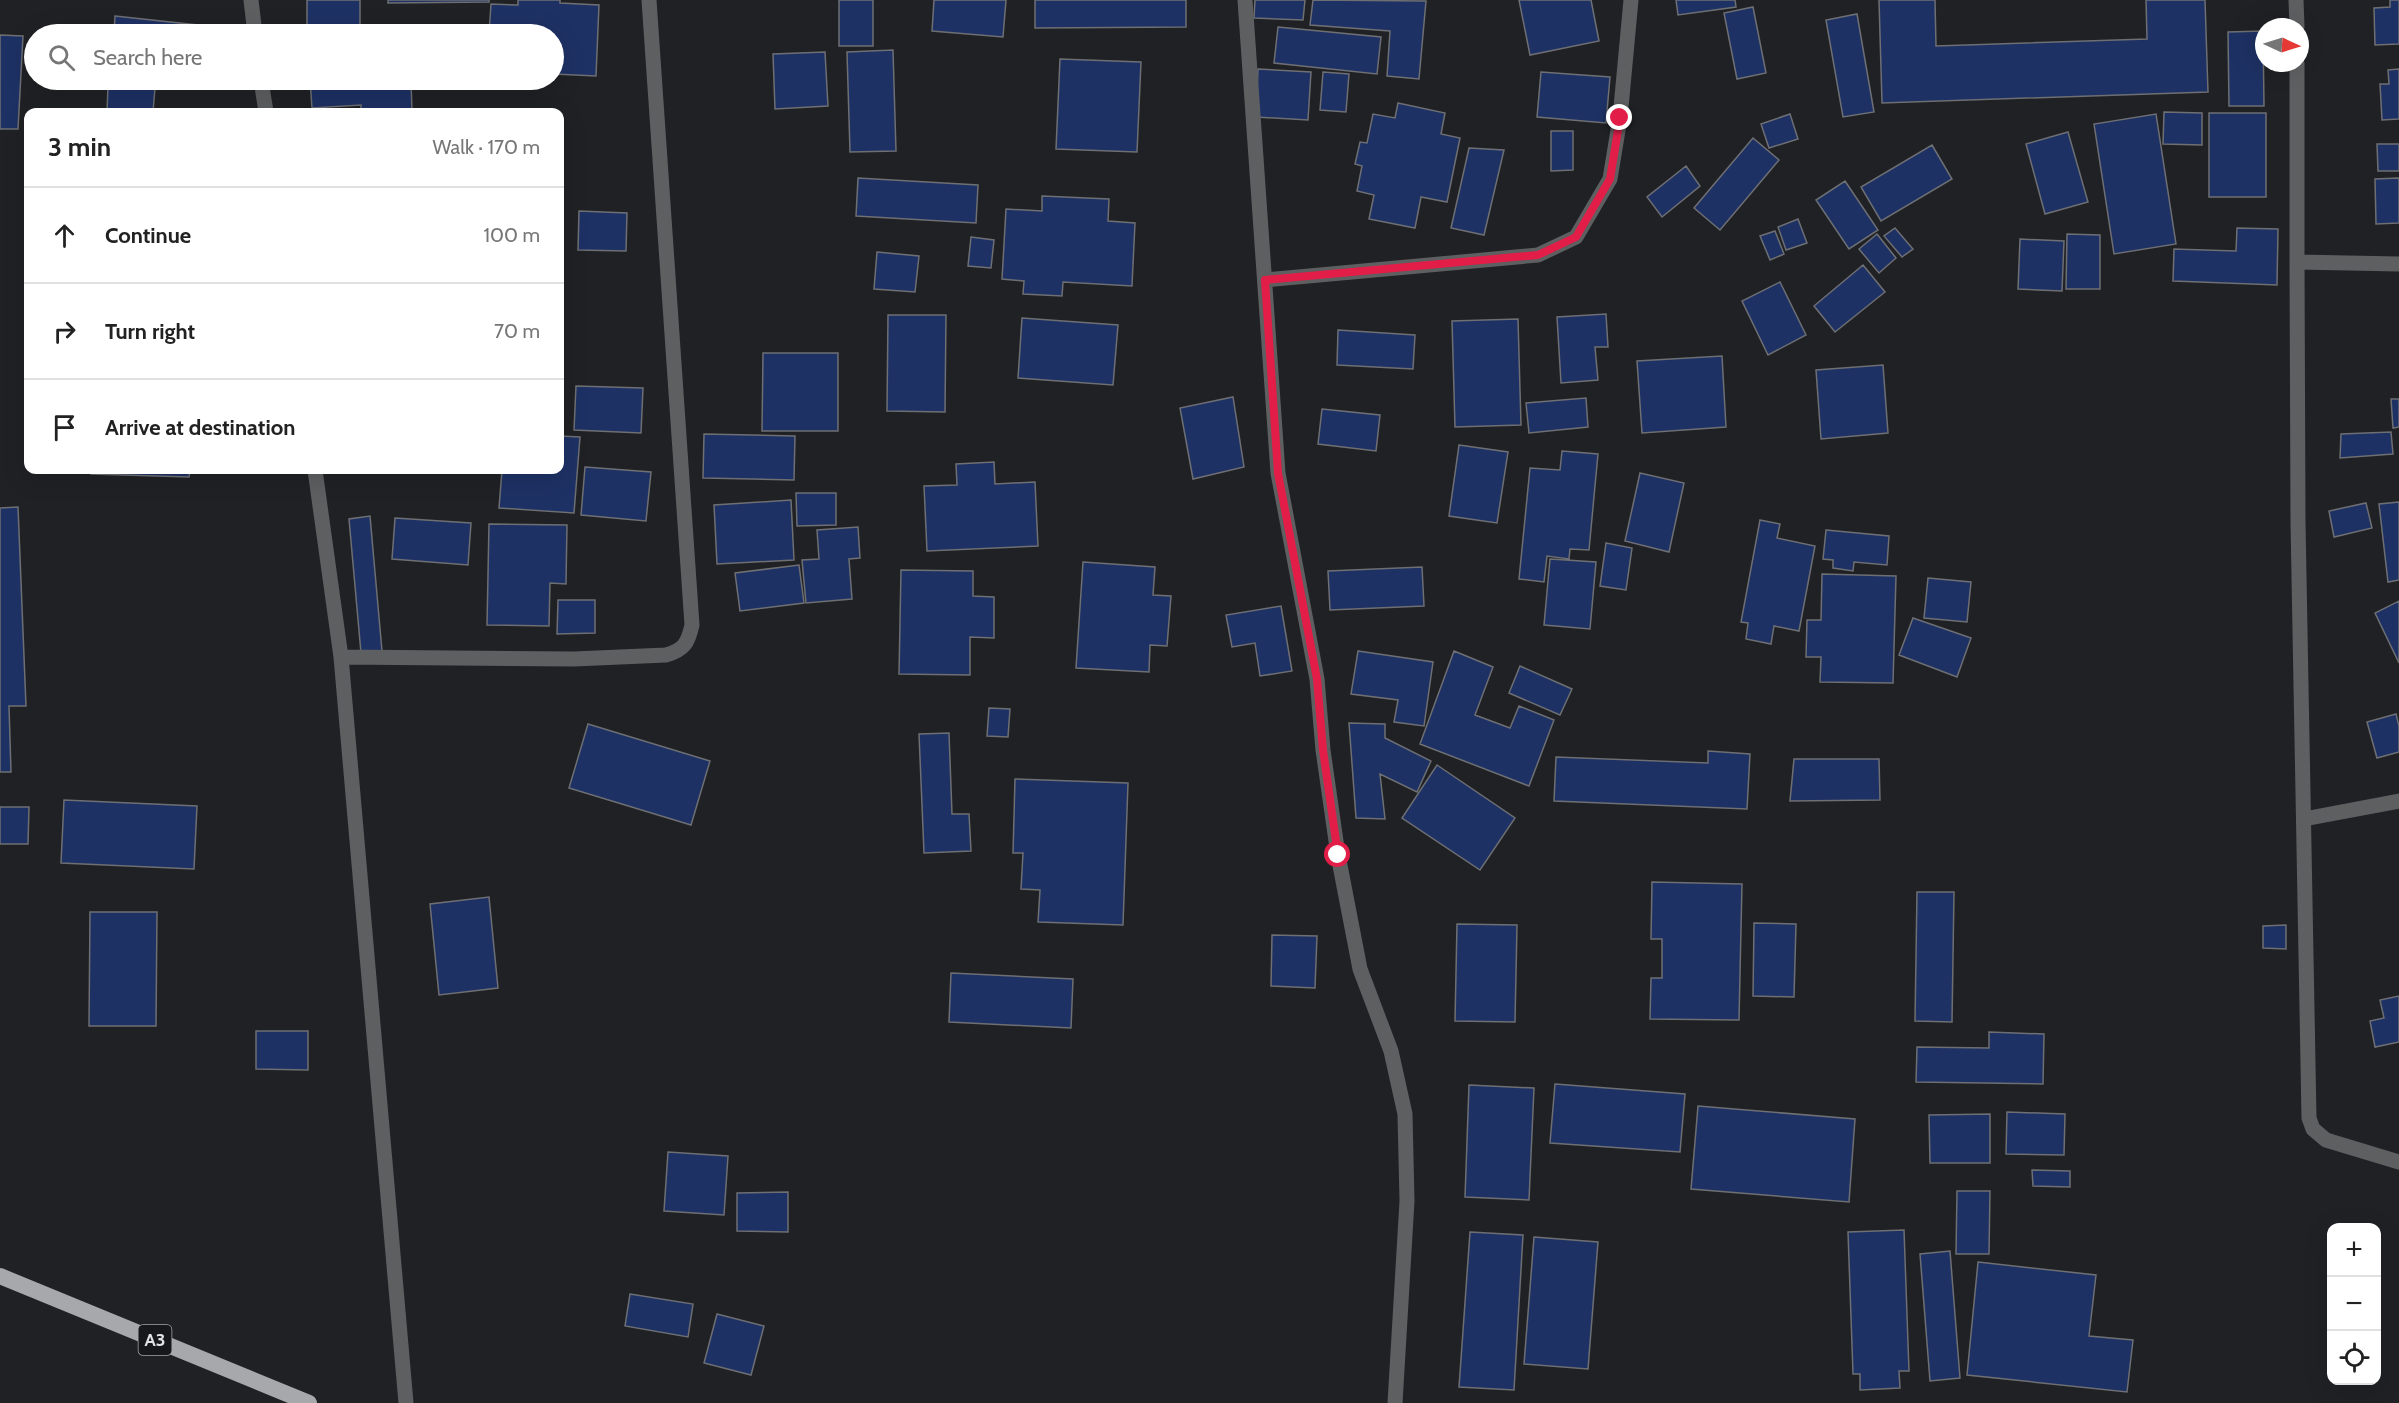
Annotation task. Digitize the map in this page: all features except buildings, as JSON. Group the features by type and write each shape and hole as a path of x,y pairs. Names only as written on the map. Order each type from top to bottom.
{"highway":[{"name":"A3","path":"0,1276 309,1403"}],"street":[{"path":"251,0 254,24"},
{"path":"340,657 574,659 666,655 680,651 688,642 692,625 649,0"},
{"path":"1245,0 1278,473 1317,679 1323,750 1338,855 1360,969 1391,1051 1405,1114 1407,1201 1395,1403"},
{"path":"1265,280 1538,255 1576,237 1610,179 1620,118 1631,0"},
{"path":"2296,0 2297,18"},
{"path":"2297,72 2298,522 2309,1118 2313,1129 2326,1140 2399,1162"},
{"path":"263,90 265,108"},
{"path":"2297,262 2399,264"},
{"path":"316,474 340,657 406,1403"},
{"path":"2304,819 2399,801"}],"route":[{"path":"1338,855 1323,750 1317,679 1278,473 1265,280 1538,255 1576,237 1610,179 1620,118"}]}
